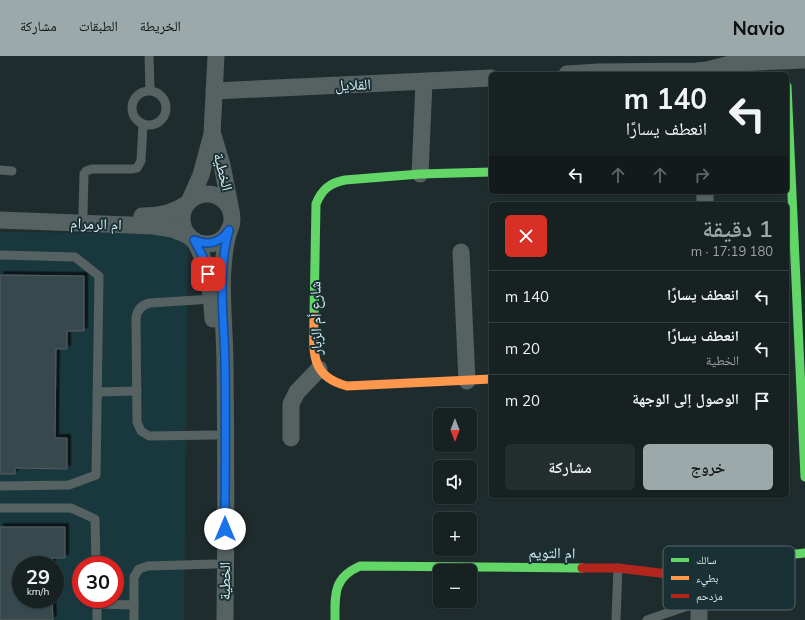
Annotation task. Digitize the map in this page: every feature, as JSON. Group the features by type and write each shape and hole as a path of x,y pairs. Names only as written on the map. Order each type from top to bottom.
{"street":[{"name":"الخطية","path":"188,203 201,175 212,134 216,56"},
{"path":"598,72 697,71 707,70 727,60 786,68 805,60"},
{"name":"القلايل","path":"214,91 489,78"},
{"path":"420,174 424,82"},
{"path":"789,120 801,322 805,477"},
{"name":"الخطية","path":"212,134 222,165 231,211"},
{"name":"شارع أم الزبار","path":"489,172 420,174 334,182 326,187 319,194 316,204 314,346 315,358 319,369 325,377 336,384 347,386 489,379"},
{"path":"205,194 221,198 231,211 232,224 229,230 220,240 214,243 201,243 192,238 182,225 183,212 188,203 197,196 205,194"},
{"name":"ام الرمرام","path":"0,209 157,216 170,213 188,203"},
{"name":"ام الرمرام","path":"0,220 154,226 172,229 192,238"},
{"name":"الخطية","path":"225,620 225,364 222,272 224,251 229,230"},
{"name":"الخطية","path":"192,238 206,266 212,299 215,343 215,620"},
{"path":"461,252 467,381"},
{"path":"290,438 291,404 297,392 319,369"},
{"path":"795,554 805,553"},
{"name":"ام التويم","path":"335,620 336,590 339,581 344,574 360,566 618,568 663,573"},
{"path":"698,610 699,620"}],"lane":[{"path":"149,56 150,90"},
{"path":"150,90 156,91 165,99 166,111 164,117 160,121 149,125 143,124 134,116 132,104 134,98 138,94 150,90"},
{"path":"83,213 83,177 86,171 92,169 137,168 141,161 143,124"},
{"path":"0,170 12,170"},
{"path":"0,255 75,257 99,276 96,475 68,485 0,486"},
{"path":"212,299 150,303 145,304 138,310 136,318 137,422 138,427 145,434 154,436 215,435"},
{"path":"97,392 137,391"},
{"path":"0,508 71,508 95,519 96,556"},
{"path":"134,620 134,577 139,568 143,566 215,564"},
{"path":"616,620 618,568"},
{"path":"124,604 134,605"},
{"path":"97,608 97,620"},
{"path":"647,620 675,610"}],"shaded area":[{"path":"0,232 188,234 184,620 0,620"}],"building":[{"path":"0,275 84,276 84,331 67,331 67,349 56,349 55,438 67,438 67,469 15,468 15,474 0,474"},
{"path":"0,527 65,527 65,558 64,556 12,556 12,608 52,608 53,620 0,620"}],"traffic: fast":[{"path":"789,129 805,477"},
{"path":"314,316 316,204 321,194 327,188 335,183 345,180 420,174 489,172"},
{"path":"795,554 805,553"},
{"path":"335,620 337,588 345,576 360,566 582,568"}],"traffic: slow":[{"path":"314,316 314,350 319,368 325,375 334,381 347,386 489,379"}],"traffic: jam":[{"path":"582,568 618,568 663,573"}],"route":[{"path":"208,274 203,257 194,240 207,244 214,243 225,236 229,230 224,251 222,272 225,364 225,529"}]}
